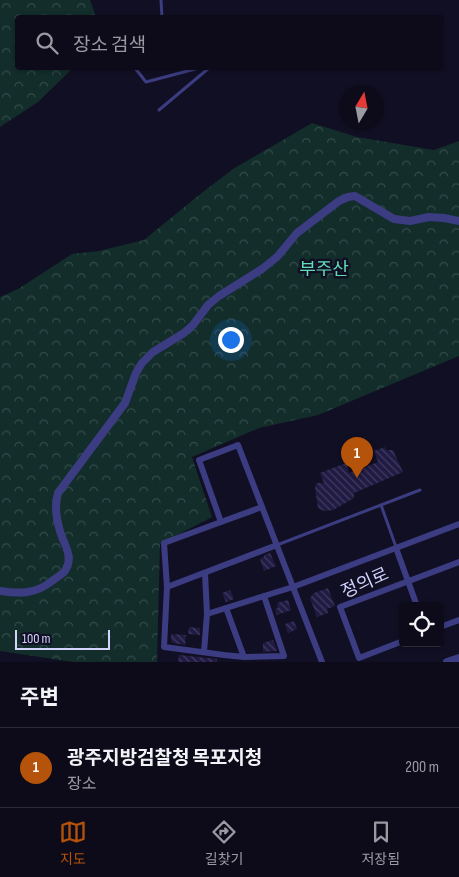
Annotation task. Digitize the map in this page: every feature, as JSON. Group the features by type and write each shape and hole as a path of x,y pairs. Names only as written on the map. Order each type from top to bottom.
{"street":[{"path":"0,591 31,592 44,587 64,572 69,561 68,548 60,532 56,512 55,502 58,493 125,403 136,373 142,363 153,352 184,333 193,325 208,305 219,296 262,269 277,257 297,233 339,200 355,196 394,219 410,221 429,217 459,221"},
{"path":"222,522 199,460 238,445 322,662"},
{"path":"262,507 164,544 167,587 164,647 244,657 284,656 264,596"},
{"name":"정의로","path":"207,614 293,587 459,524"},
{"path":"167,587 277,544"},
{"name":"정의로","path":"396,548 416,602"},
{"name":"정의로","path":"399,643 359,658 340,607 459,562"},
{"path":"204,652 207,614 205,572"},
{"path":"226,608 244,657"},
{"path":"444,626 459,620"},
{"path":"447,662 459,658"}],"lane":[{"path":"161,0 162,15"},
{"path":"137,70 146,82 191,70"},
{"path":"160,110 207,70"},
{"path":"277,544 420,490"},
{"path":"381,505 396,548"}],"green space":[{"path":"0,0 90,0 95,15 15,15 15,70 71,70 38,102 0,127"},
{"name":"부주산","path":"312,123 357,137 434,150 459,141 459,356 318,415 259,428 192,457 212,517 160,544 157,662 73,662 0,651 0,297 18,289 72,254 99,251 144,240 233,169"}],"building":[{"path":"385,447 386,450 393,450 403,472 354,493 354,498 333,510 324,511 318,508 315,487 317,483 324,483 320,473 346,463 349,473 378,462 374,451"},
{"path":"270,553 276,566 264,571 260,559"},
{"path":"328,588 335,606 327,609 328,613 317,617 310,598 314,593"},
{"path":"230,590 234,599 226,602 222,593"},
{"path":"288,600 291,610 277,615 275,609 278,608 277,603"},
{"path":"294,621 297,629 288,633 285,624"},
{"path":"189,627 200,628 200,635 188,634"},
{"path":"171,634 186,635 185,645 173,643 171,641"},
{"path":"273,640 277,650 263,652 263,643"},
{"path":"179,655 217,659 217,662 178,662"}],"place":[{"name":"광주지방검찰청 목포지청","path":"357,478"}]}
